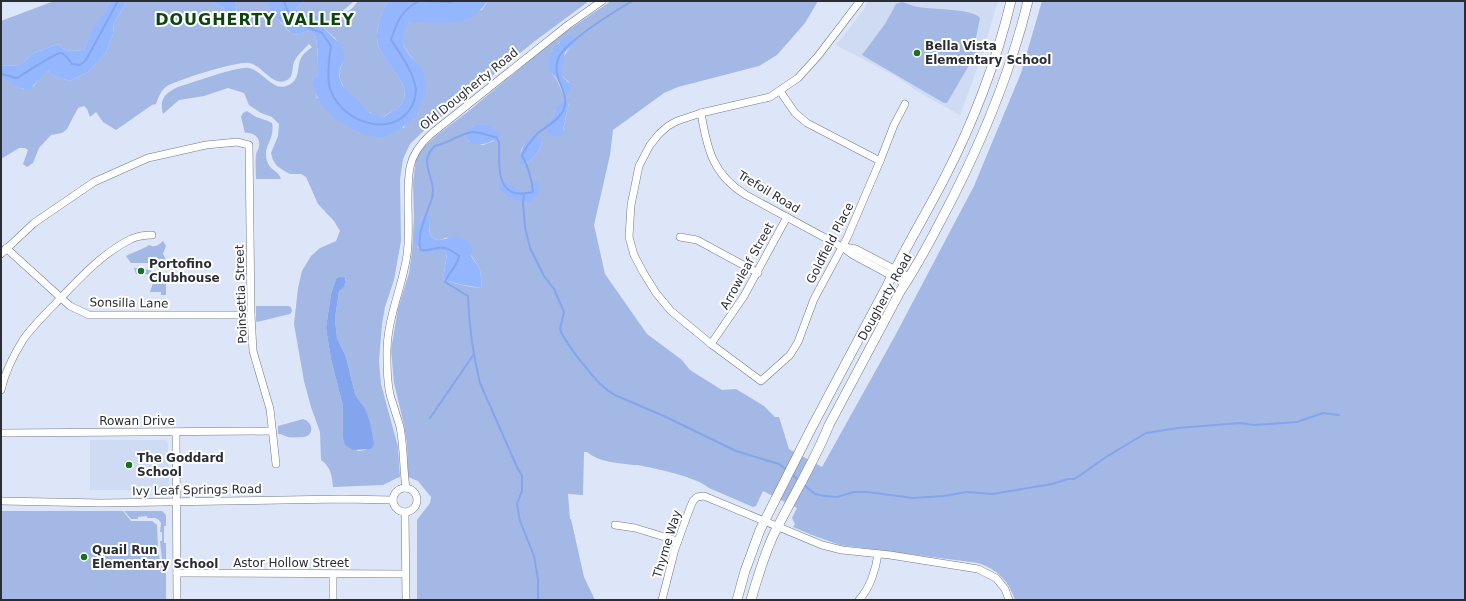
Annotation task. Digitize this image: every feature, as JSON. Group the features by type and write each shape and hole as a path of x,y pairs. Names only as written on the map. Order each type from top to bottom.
{"main road":[{"name":"Dougherty Road","path":"737,600 745,571 760,530 776,497 944,179 970,123 993,63 1011,1"},
{"name":"Dougherty Road","path":"751,600 773,536 822,442 832,418 960,185 982,139 1002,88 1028,1"}],"street":[{"name":"Old Dougherty Road","path":"406,488 403,446 400,428 390,396 386,354 390,318 402,280 407,255 409,232 408,185 412,159 420,145 431,134 568,25 602,1"},
{"path":"711,344 671,311 656,292 634,255 629,237 631,205 642,158 659,134 668,126 677,121 701,113 770,97 780,91 803,73 860,1"},
{"path":"780,91 795,114 807,123 880,161"},
{"name":"Goldfield Place","path":"711,344 761,381 790,355 798,342 814,299 842,247 880,161 894,125 905,104"},
{"name":"Trefoil Road","path":"701,113 707,144 714,163 722,175 739,191 842,247 856,249 893,273 907,280"},
{"name":"Poinsettia Street","path":"6,248 34,223 94,182 148,158 206,146 237,142 249,145 251,315 253,351 270,409 276,464"},
{"name":"Arrowleaf Street","path":"711,344 734,312 758,273 786,217"},
{"path":"1,390 3,379 8,367 23,340 33,326 60,297 91,267 111,252 131,239 139,236 152,235"},
{"path":"680,237 697,240 758,273"},
{"path":"1,254 6,248"},
{"name":"Sonsilla Lane","path":"6,248 70,306 89,315 251,315"},
{"name":"Rowan Drive","path":"1,433 272,431"},
{"path":"176,432 177,600"},
{"path":"406,488 413,490 417,500 415,507 405,512 397,508 393,500 397,491 406,488"},
{"name":"Thyme Way","path":"662,600 678,542 693,501 696,497 704,496 765,521"},
{"name":"Ivy Leaf Springs Road","path":"1,501 102,502 393,500"},
{"path":"405,512 406,600"},
{"path":"765,521 822,545 842,550 978,569 988,573 999,581 1009,600"},
{"path":"616,525 635,528 678,542"},
{"path":"859,600 864,595 876,568 878,554"},
{"name":"Astor Hollow Street","path":"177,573 406,574"},
{"path":"333,574 333,600"}],"shaded area":[{"path":"54,1 110,1 84,50 66,50 58,44 34,53 20,65 1,66 1,21"},
{"path":"110,1 127,1 114,23 113,34 106,53 88,72 70,81 54,76 48,71 42,75 29,90 18,87 3,77 1,78 1,66 20,65 34,53 58,44 66,50 84,50 92,32"},
{"path":"127,1 210,1 223,8 226,12 239,16 235,7 235,3 237,1 268,1 276,18 291,32 299,35 310,31 315,35 318,74 312,79 317,98 404,128 420,67 406,50 402,40 403,30 410,22 422,22 482,10 488,1 589,1 535,41 435,122 433,122 410,144 403,159 400,179 401,241 394,280 385,307 379,361 381,384 398,447 400,477 383,485 333,487 329,469 321,460 320,432 304,381 294,324 298,288 302,271 311,256 320,248 336,241 340,231 334,221 318,204 306,177 301,174 290,174 286,172 277,166 273,160 271,153 278,136 279,124 272,117 261,113 249,105 244,93 228,88 204,96 179,100 163,114 162,104 164,97 166,94 178,87 243,68 249,68 260,73 274,85 280,87 286,86 295,80 301,58 312,47 309,44 295,60 292,75 288,80 280,82 276,81 258,67 249,63 242,63 221,68 167,86 161,92 156,104 152,105 116,130 103,122 96,112 90,117 84,106 78,108 67,129 62,133 51,135 39,148 33,163 27,167 23,164 28,150 25,148 19,148 1,159 1,78 3,76 23,89 34,86 41,74 48,71 54,76 70,81 88,72 106,53 113,34 114,23","holes":["336,279 346,279 345,285 339,291 335,319 337,338 346,357 355,394 357,400 363,405 366,450 358,451 343,438 343,406 331,359 326,328 331,294"]},
{"path":"210,1 237,1 235,3 235,7 239,16 235,19 223,8"},
{"path":"268,1 305,1 296,8 304,14 318,16 322,26 341,45 344,57 339,76 342,85 370,113 384,117 401,105 404,99 405,91 398,76 378,45 378,27 382,13 388,1 488,1 480,11 470,18 455,22 440,23 410,22 406,26 403,35 403,44 411,57 422,69 425,80 425,92 416,113 404,126 385,137 376,137 362,133 347,126 326,110 317,96 312,79 318,74 315,35 310,31 299,35 291,33 277,19 270,9"},
{"path":"305,1 354,1 330,22 333,25 353,8 358,1 388,1 382,14 377,36 381,52 402,83 404,99 403,103 398,108 384,117 378,116 368,111 349,93 340,79 339,74 343,63 336,39 322,26 318,16 304,14 296,8"},
{"path":"611,1 818,1 805,23 777,55 759,66 678,87 664,93 613,130 610,155 594,225 605,274 647,334 682,360 690,370 722,390 736,389 764,406 775,417 779,417 789,449 822,467 896,334 974,186 1021,73 1042,1 1465,1 1465,600 1015,600 1006,582 996,572 978,563 840,545 793,527 795,524 792,518 797,508 763,491 756,506 753,507 709,488 695,480 638,465 608,462 584,452 583,495 568,494 570,519 584,577 595,600 417,600 417,520 430,503 431,497 418,481 408,477 407,444 394,383 391,350 398,309 409,273 412,252 414,218 413,184 416,158 423,148 437,135 564,33","holes":["559,42 575,44 565,54 562,66 562,76 569,82 563,94 557,80 552,74 552,55","569,102 563,131 559,136 549,136 549,121 554,116 555,110","483,124 494,141 483,145 468,141 465,136 472,127","531,138 542,141 540,149 536,155 524,165 521,157 521,150","423,216 430,216 429,223 432,237 440,240 447,238 471,244 471,255 480,269 482,288 462,285 443,279 447,253 439,250 432,253 418,248 416,231"]},
{"name":"Bella Vista Elementary School","path":"868,1 998,1 980,61 960,115 920,93 895,76 836,45 863,11"},
{"name":"Bella Vista Elementary School","path":"902,2 912,6 969,12 980,18 974,47 976,48 975,55 947,103 944,103 862,55 885,24 896,4"},
{"path":"571,36 573,37 575,44 565,52 562,76 572,86 568,94 563,94 561,86 549,70 548,65 554,49 562,40"},
{"path":"568,100 569,102 562,135 549,136 546,124 554,116 558,105"},
{"path":"247,111 256,117 272,123 273,128 266,155 268,164 278,173 281,179 256,179 256,154 259,147 259,140 250,133 245,133 241,117 243,113"},
{"path":"483,124 500,134 499,137 486,143 472,143 465,136 468,129"},
{"path":"534,136 540,137 542,141 540,149 531,160 524,165 520,164 522,148 530,138"},
{"path":"535,180 539,184 538,193 535,198 530,201 524,202 517,200 504,193 499,188 501,183 505,182 518,190 528,192"},
{"path":"423,216 431,216 429,230 434,239 440,240 459,237 471,244 471,256 480,269 482,288 457,284 443,279 447,254 445,251 432,253 422,251 415,242 415,234"},
{"path":"163,241 166,246 163,254 166,265 162,269 148,263 131,263 126,256 149,245 157,246"},
{"path":"134,268 147,269 166,276 166,295 161,295 161,292 150,292 153,283 150,276 142,272 136,274"},
{"path":"339,277 345,278 346,282 344,287 339,291 335,319 337,338 346,357 355,394 364,407 369,420 374,444 371,449 353,450 345,445 343,438 343,406 331,359 326,328 331,294 336,279"},
{"path":"256,306 288,306 291,307 292,311 290,314 257,322"},
{"path":"303,419 311,425 311,431 308,436 288,437 278,434 278,426"},
{"name":"The Goddard School","path":"90,440 165,440 168,444 169,486 164,490 90,490"},
{"name":"Quail Run Elementary School","path":"1,511 123,511 131,521 152,521 157,525 160,562 166,562 166,600 1,600"},
{"path":"124,511 162,511 166,515 166,526 164,526 164,543 166,543 166,560 162,560 160,541 162,541 162,532 160,532 161,523 159,520 155,518 147,518 147,516 138,517 138,519 131,519"}],"waterway":[{"path":"1,74 17,78 47,59 61,53 66,56 72,64 80,65 86,60 118,1"},
{"path":"284,1 289,15 295,22 322,33 331,46 328,69 329,86 336,101 353,117 364,122 375,124 386,124 397,121 412,107 416,89 414,82 406,63 391,40 395,27 400,18 407,9 418,1"},
{"path":"424,1 455,1"},
{"path":"538,600 538,579 534,556 520,521 517,504 522,491 522,476 480,383 475,362 469,318 468,296 445,282 457,263 459,256 446,248 421,250 421,232 433,193 427,159 435,146 465,134 475,132 496,137 499,142 499,164 501,179 504,185 515,193 524,194 533,192 532,182 522,155 529,143 538,133 561,115 565,106 565,96 556,70 557,61 563,51 587,30 632,1"},
{"path":"524,195 523,203 525,227 530,248 544,276 554,289 564,312 560,329 561,332 578,358 599,383 615,395 666,417 736,451 779,464 787,470"},
{"path":"430,418 474,354"},
{"path":"804,485 815,494 837,497 854,492 867,492 913,498 944,496 967,492 992,494 1074,479 1106,457 1146,433 1178,428 1240,423 1254,425 1297,422 1323,413 1339,415"},
{"path":"792,474 799,481"}],"place":[{"name":"Bella Vista Elementary School","path":"917,53"},
{"name":"Portofino Clubhouse","path":"141,271"},
{"name":"The Goddard School","path":"129,465"},
{"name":"Quail Run Elementary School","path":"84,557"}],"district":[{"name":"DOUGHERTY VALLEY","path":"255,19"}]}
